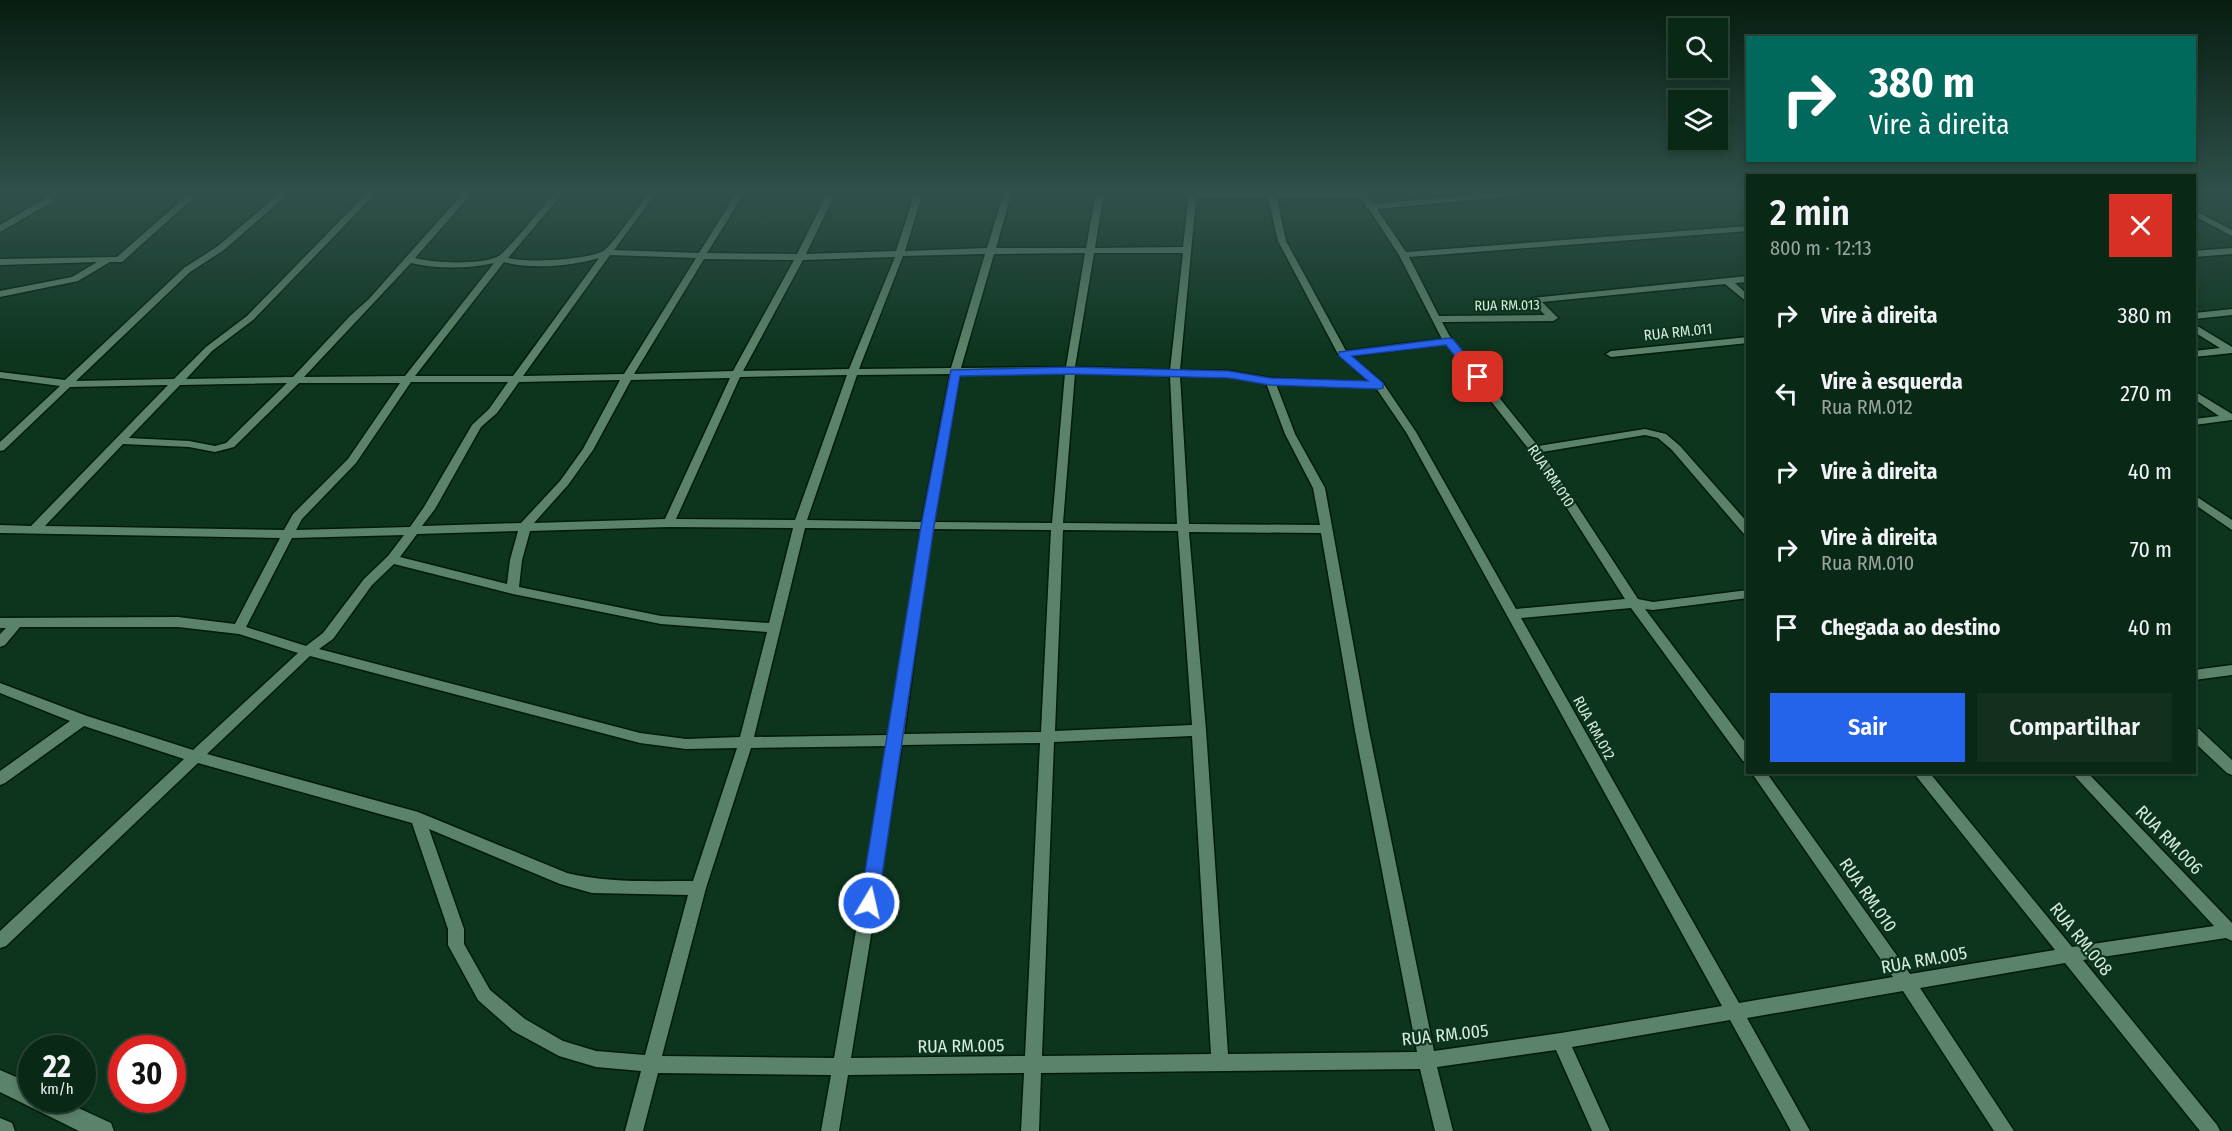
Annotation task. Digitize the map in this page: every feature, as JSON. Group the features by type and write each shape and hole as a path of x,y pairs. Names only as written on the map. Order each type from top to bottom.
{"street":[{"path":"0,262 119,260 137,245"},
{"path":"0,448 70,384 187,270 225,245"},
{"path":"35,529 210,349 250,318 321,245"},
{"path":"121,441 168,442 222,448 236,440 423,245"},
{"path":"238,629 297,517 352,461 408,379 514,245"},
{"path":"0,941 308,651 328,636 368,582 392,560 415,529 477,425 493,411 613,245"},
{"path":"513,590 516,560 525,525 564,483 588,450 628,375 708,245"},
{"path":"669,523 736,375 805,245"},
{"path":"633,1131 653,1064 698,888 746,742 800,523 903,245"},
{"path":"830,1131 843,1067 896,740 927,526 955,372 991,245"},
{"path":"1030,1131 1057,526 1070,370 1093,245"},
{"path":"1188,245 1175,373 1183,527 1199,730 1220,1062"},
{"path":"1284,245 1343,354 1449,341"},
{"name":"RUA RM.010","path":"1396,245 1449,341 1534,450 1634,603 1745,749"},
{"path":"1403,255 1534,245"},
{"path":"410,260 427,264 478,264 502,259 516,263 548,263 593,257 608,252 701,256 800,256 1092,249 1188,250"},
{"path":"2196,254 2232,251"},
{"path":"0,294 75,279 108,260"},
{"name":"RUA RM.013","path":"1438,319 1553,318 1535,300 1746,279"},
{"path":"1728,281 1746,298"},
{"path":"2196,316 2232,312"},
{"path":"2196,328 2231,350"},
{"name":"RUA RM.011","path":"1611,354 1746,340"},
{"path":"2196,354 2231,350"},
{"name":"RUA RM.012","path":"1343,354 1379,385 1411,432 1511,615 1801,1131"},
{"path":"0,375 70,384 1070,370 1229,374 1270,381 1379,385"},
{"path":"1270,381 1290,434 1319,488 1362,731 1443,1131"},
{"path":"2196,395 2230,417"},
{"path":"2196,422 2230,417"},
{"path":"1534,450 1646,432 1662,436 1676,448 1746,529"},
{"path":"2196,499 2231,525"},
{"path":"0,529 290,534 525,525 800,523 1327,529"},
{"path":"392,560 513,590 661,620 774,628"},
{"path":"1511,615 1634,603 1653,606 1746,594"},
{"path":"0,623 178,622 238,629 308,651 640,738 686,744 1048,737 1199,730"},
{"path":"0,642 17,623"},
{"path":"2196,675 2232,670"},
{"path":"0,688 82,720 196,757 418,819 565,879 592,886 620,888 698,888"},
{"path":"0,779 82,720"},
{"path":"2196,735 2232,769"},
{"name":"RUA RM.010","path":"1759,774 1906,982 2005,1131"},
{"name":"RUA RM.008","path":"1922,774 2211,1131"},
{"name":"RUA RM.006","path":"2080,774 2231,932"},
{"name":"RUA RM.005","path":"418,819 456,929 456,945 484,995 519,1025 559,1048 596,1059 653,1064 843,1067 1427,1060 1561,1041 2070,955 2231,932"},
{"path":"1561,1041 1601,1131"},
{"path":"0,1081 18,1089"},
{"path":"65,1113 103,1131"}],"route":[{"path":"869,903 896,740 927,526 955,372 1070,370 1229,374 1270,381 1379,385 1343,354 1449,341 1478,377"}]}
